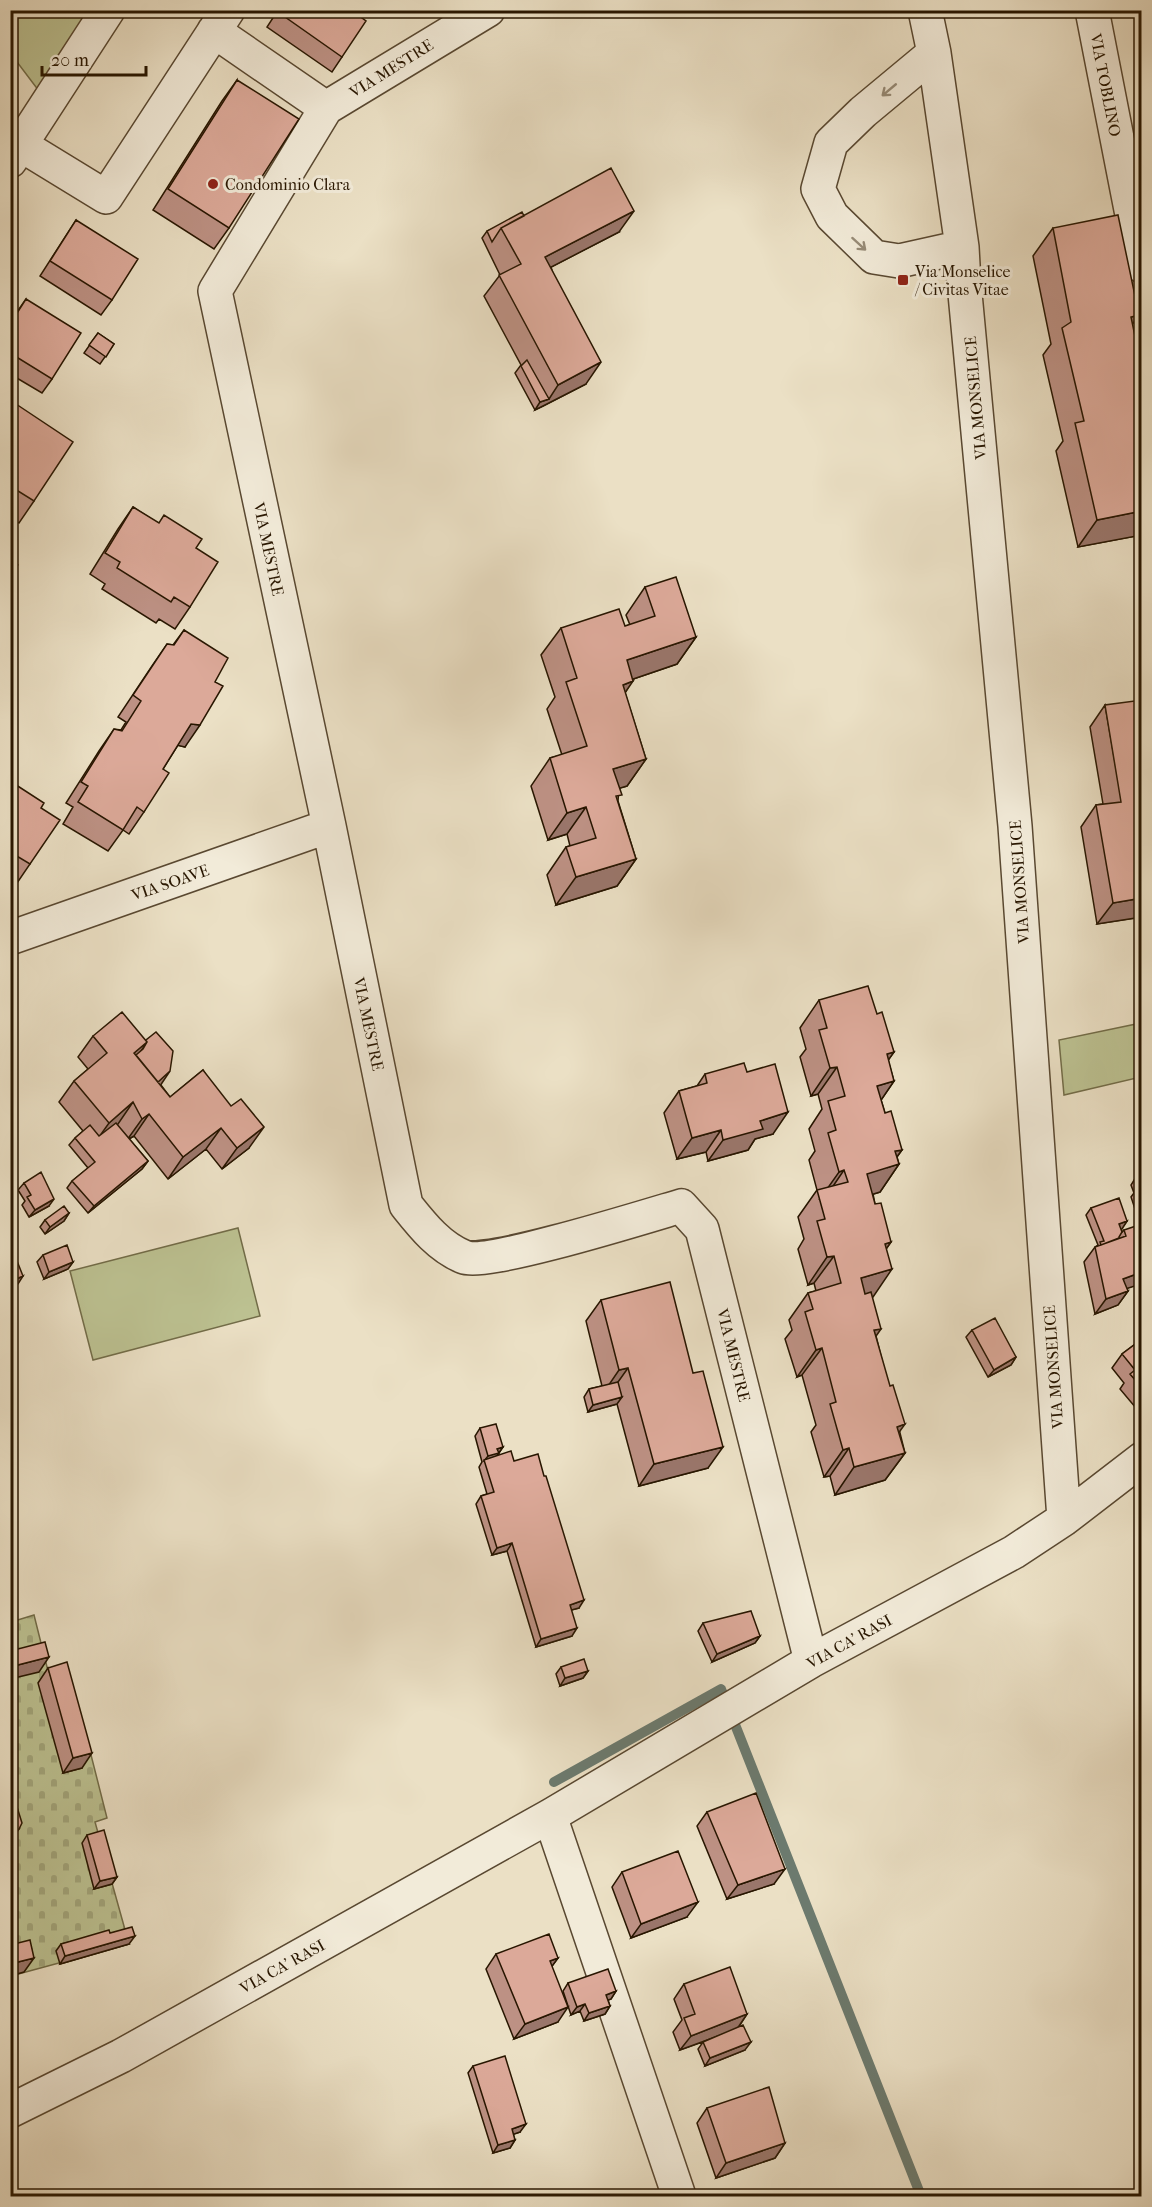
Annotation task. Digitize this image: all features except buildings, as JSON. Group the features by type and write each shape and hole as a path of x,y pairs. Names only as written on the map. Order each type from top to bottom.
{"street":[{"path":"108,10 16,153 106,197 221,21 326,108"},
{"name":"VIA MESTRE","path":"488,10 326,108 214,291 329,826 406,1205 431,1236 465,1257 497,1256 681,1206 702,1228 811,1661"},
{"name":"VIA MONSELICE","path":"925,10 962,247 1015,826 1064,1519"},
{"name":"VIA TOBLINO","path":"1092,10 1142,266"},
{"path":"933,53 863,112 831,143 818,189 832,216 874,257 899,261 962,247"},
{"name":"VIA SOAVE","path":"10,938 329,826"},
{"name":"VIA CA' RASI","path":"10,2111 121,2056 550,1816 811,1661 1014,1552 1064,1519 1142,1459"},
{"path":"550,1816 679,2196"}],"green space":[{"path":"11,11 108,11 48,103 11,54"},
{"path":"1141,1023 1141,1077 1064,1095 1059,1040"},
{"path":"238,1228 260,1316 93,1360 70,1271"},
{"path":"34,1615 50,1679 89,1747 107,1818 95,1822 129,1944 11,1976 11,1622"}],"waterway":[{"path":"554,1782 721,1689 921,2196"}],"place":[{"name":"Condominio Clara","path":"213,184"},
{"name":"Via Monselice / Civitas Vitae","path":"903,280"}]}
